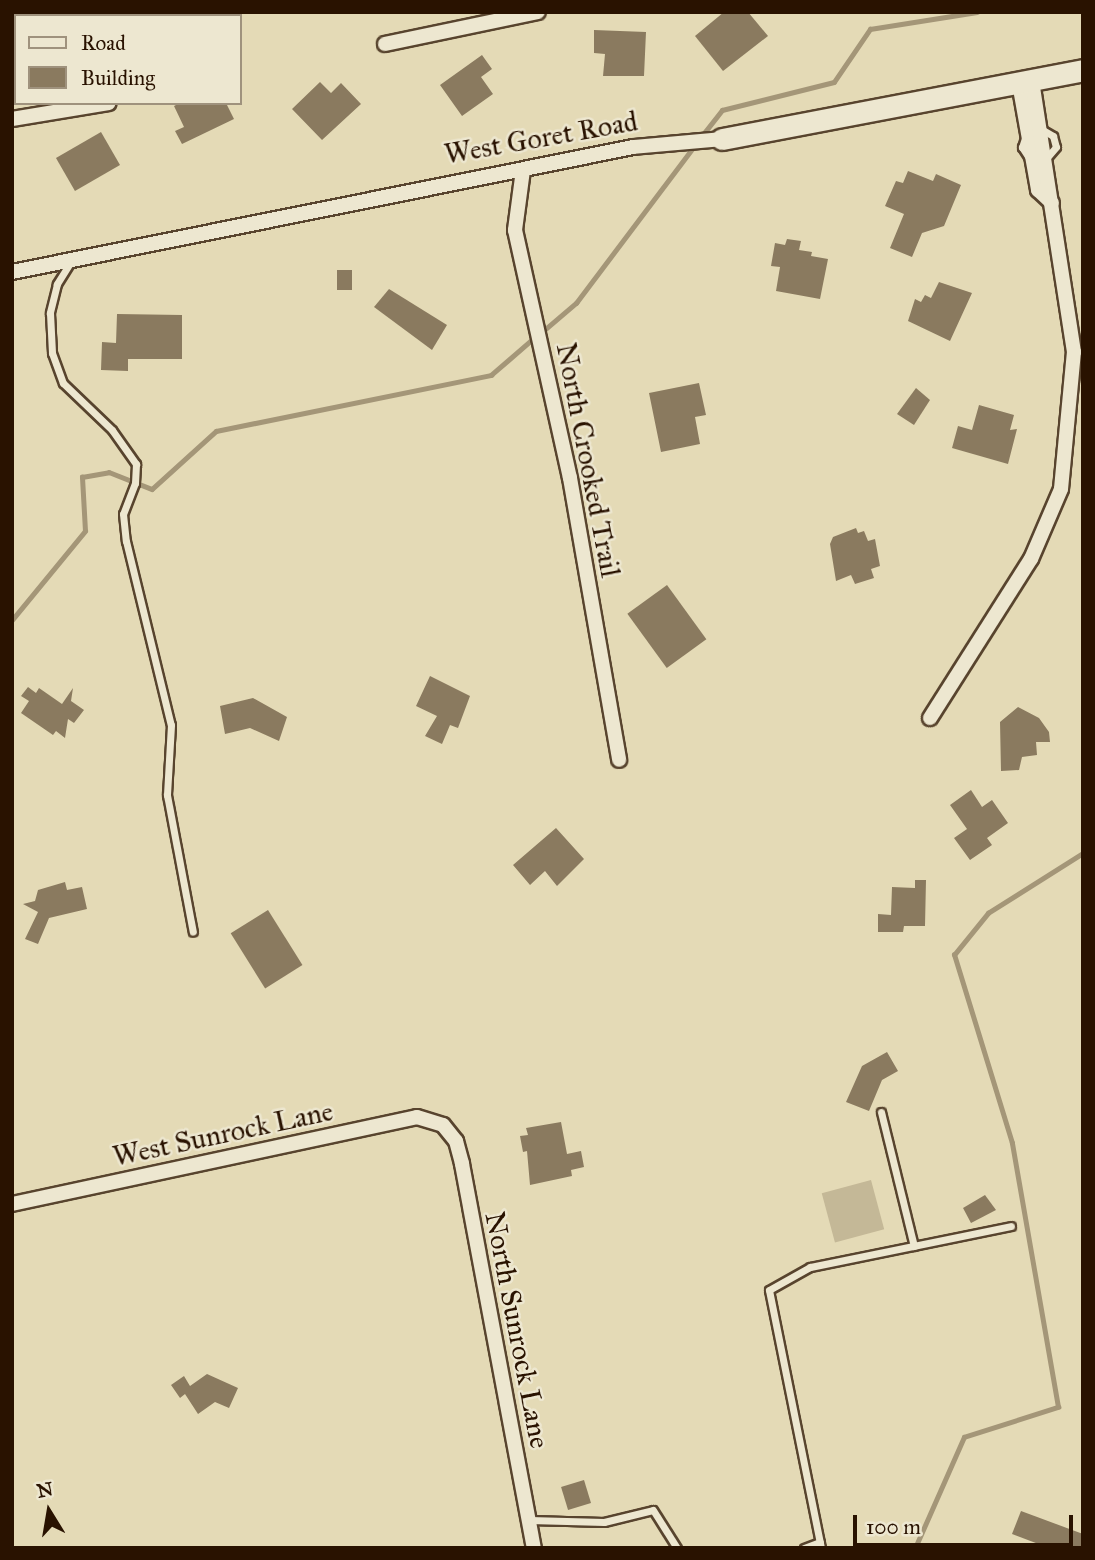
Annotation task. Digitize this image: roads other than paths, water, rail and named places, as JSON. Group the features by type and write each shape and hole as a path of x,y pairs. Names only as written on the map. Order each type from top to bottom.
{"street":[{"path":"385,44 533,13"},
{"name":"West Goret Road","path":"12,272 70,262 362,198 523,170 633,147 722,139 1083,71"},
{"path":"930,718 1031,559 1061,489 1074,352 1052,203 1038,190 1039,161 1025,82"},
{"path":"12,119 97,105"},
{"name":"North Crooked Trail","path":"523,170 515,230 570,478 619,760"},
{"name":"West Sunrock Lane","path":"12,1204 417,1117 443,1125"},
{"name":"North Sunrock Lane","path":"443,1125 456,1141 463,1164 534,1548"}],"lane":[{"path":"1034,130 1056,141 1055,152 1039,161"},
{"path":"70,262 57,284 50,313 52,353 63,383 112,429 136,464 135,483 123,514 126,541 171,725 167,795 193,932"},
{"path":"881,1112 914,1246"},
{"path":"804,1548 820,1545 769,1290 810,1267 1011,1226"},
{"path":"528,1520 604,1522 653,1510 677,1548"}],"waterway":[{"path":"701,137 722,110 834,82 870,29 977,12"},
{"path":"542,332 576,303 696,144"},
{"path":"12,620 85,531 82,477 109,472 152,489 216,431 491,375 535,337"},
{"path":"915,1548 964,1437 1058,1407 1012,1143 954,955 988,913 1083,853"}]}
